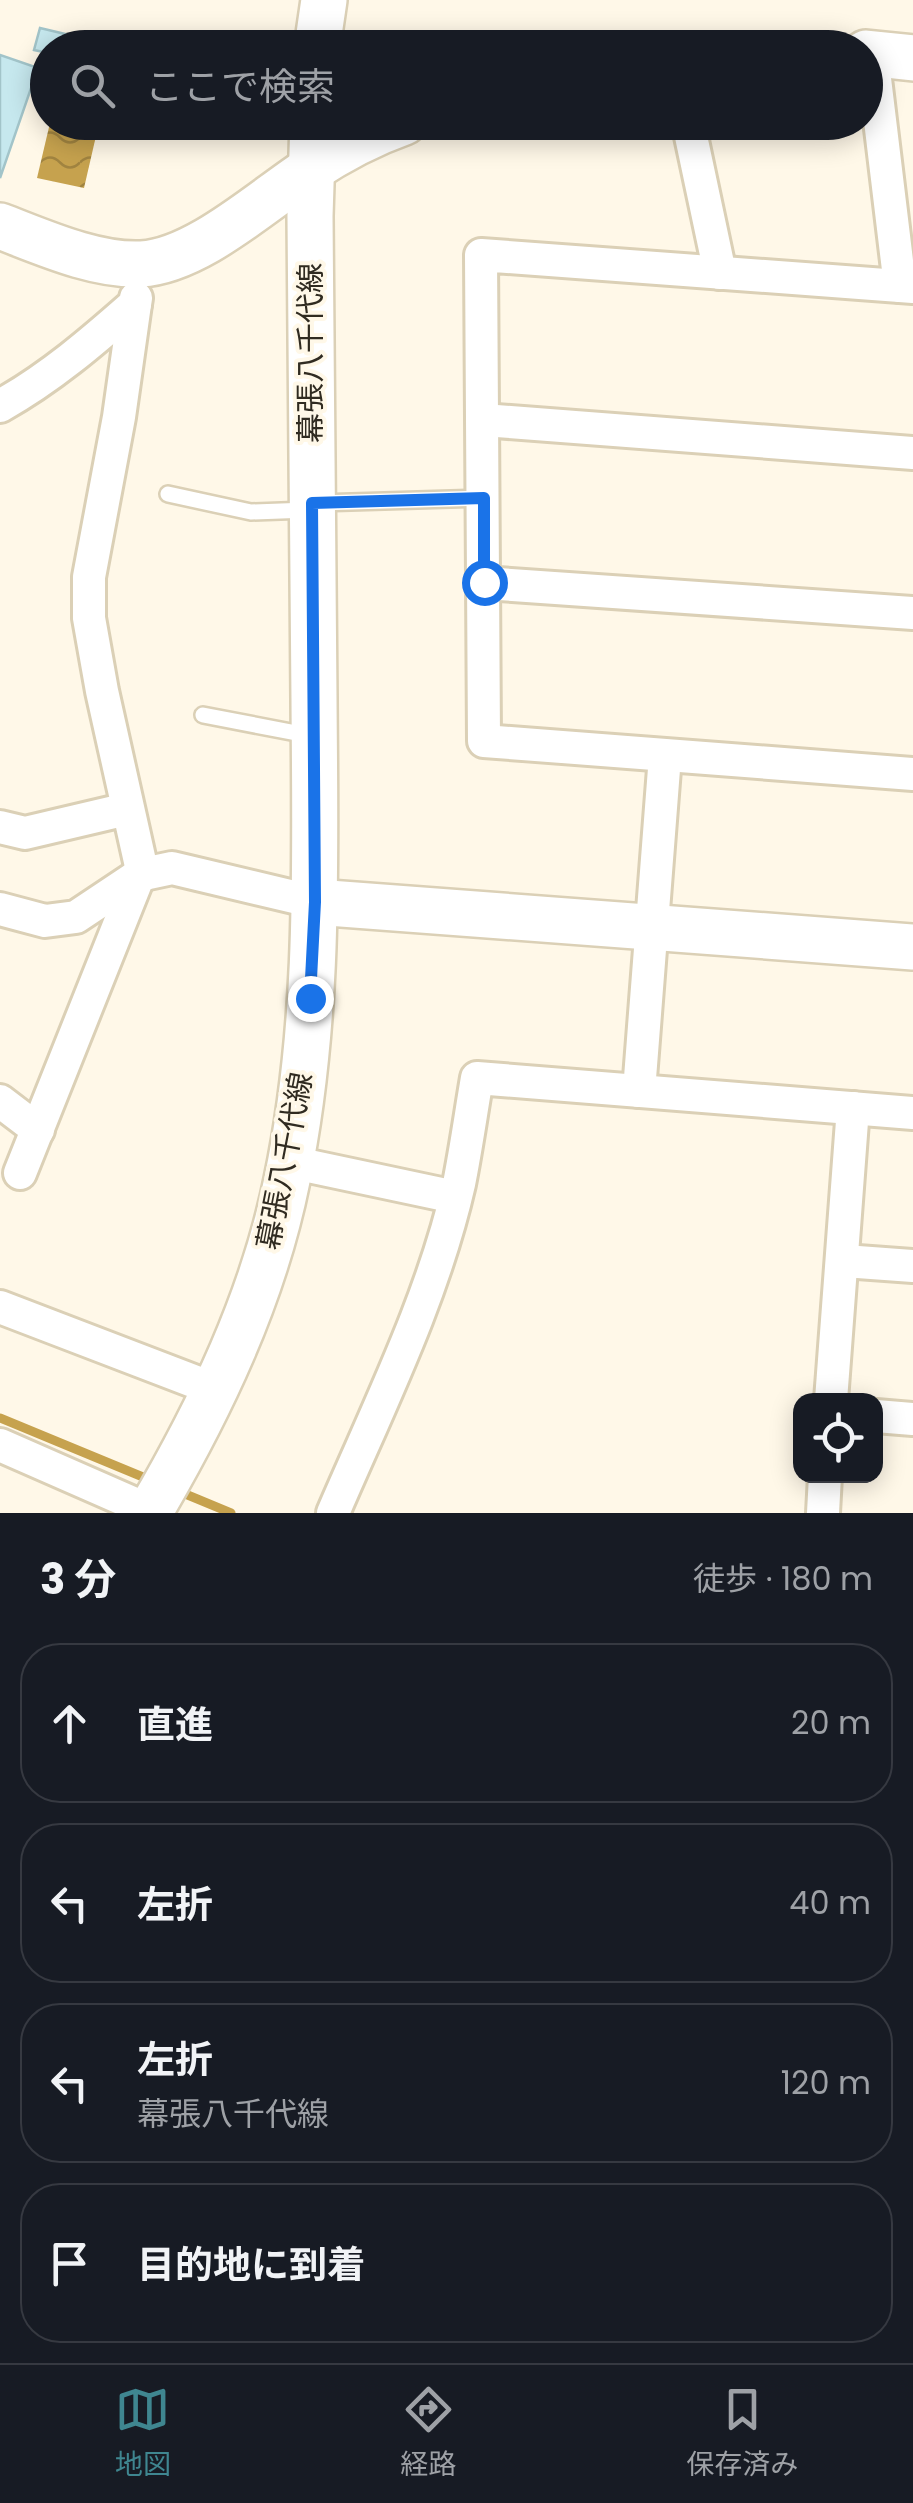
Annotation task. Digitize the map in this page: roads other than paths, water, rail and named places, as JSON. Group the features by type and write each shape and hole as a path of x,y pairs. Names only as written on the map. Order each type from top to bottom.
{"main road":[{"path":"320,30 324,0"},
{"name":"幕張八千代線","path":"157,1501 248,1315 266,1261 290,1162 304,1076 315,902 312,140"},
{"path":"0,226 98,259 138,284 311,168 362,140"},
{"path":"315,902 913,947"}],"street":[{"path":"884,55 906,287 481,255 484,741 913,774"},
{"path":"692,140 720,273"},
{"path":"0,406 33,388 80,353 138,284"},
{"path":"20,1173 141,875 89,618 89,577 119,417 138,284"},
{"path":"483,420 913,454"},
{"path":"484,582 913,613"},
{"path":"639,1091 665,756"},
{"path":"0,826 26,833 127,809"},
{"path":"0,910 45,921 76,917 141,875 172,868 315,902"},
{"path":"333,1513 410,1335 455,1197 477,1078 913,1113"},
{"path":"0,1101 38,1130"},
{"path":"832,1393 853,1108"},
{"path":"290,1162 455,1197"},
{"path":"844,1261 913,1266"},
{"path":"0,1307 214,1390"},
{"path":"883,1417 913,1419"},
{"path":"0,1445 157,1501"},
{"path":"822,1513 824,1483"}],"lane":[{"path":"168,494 251,512 484,498"},
{"path":"203,714 314,737"}],"water":[{"path":"46,140 95,140 84,188 37,178"}],"waterway":[{"path":"0,1418 155,1482"},
{"path":"178,1491 231,1513"}]}
